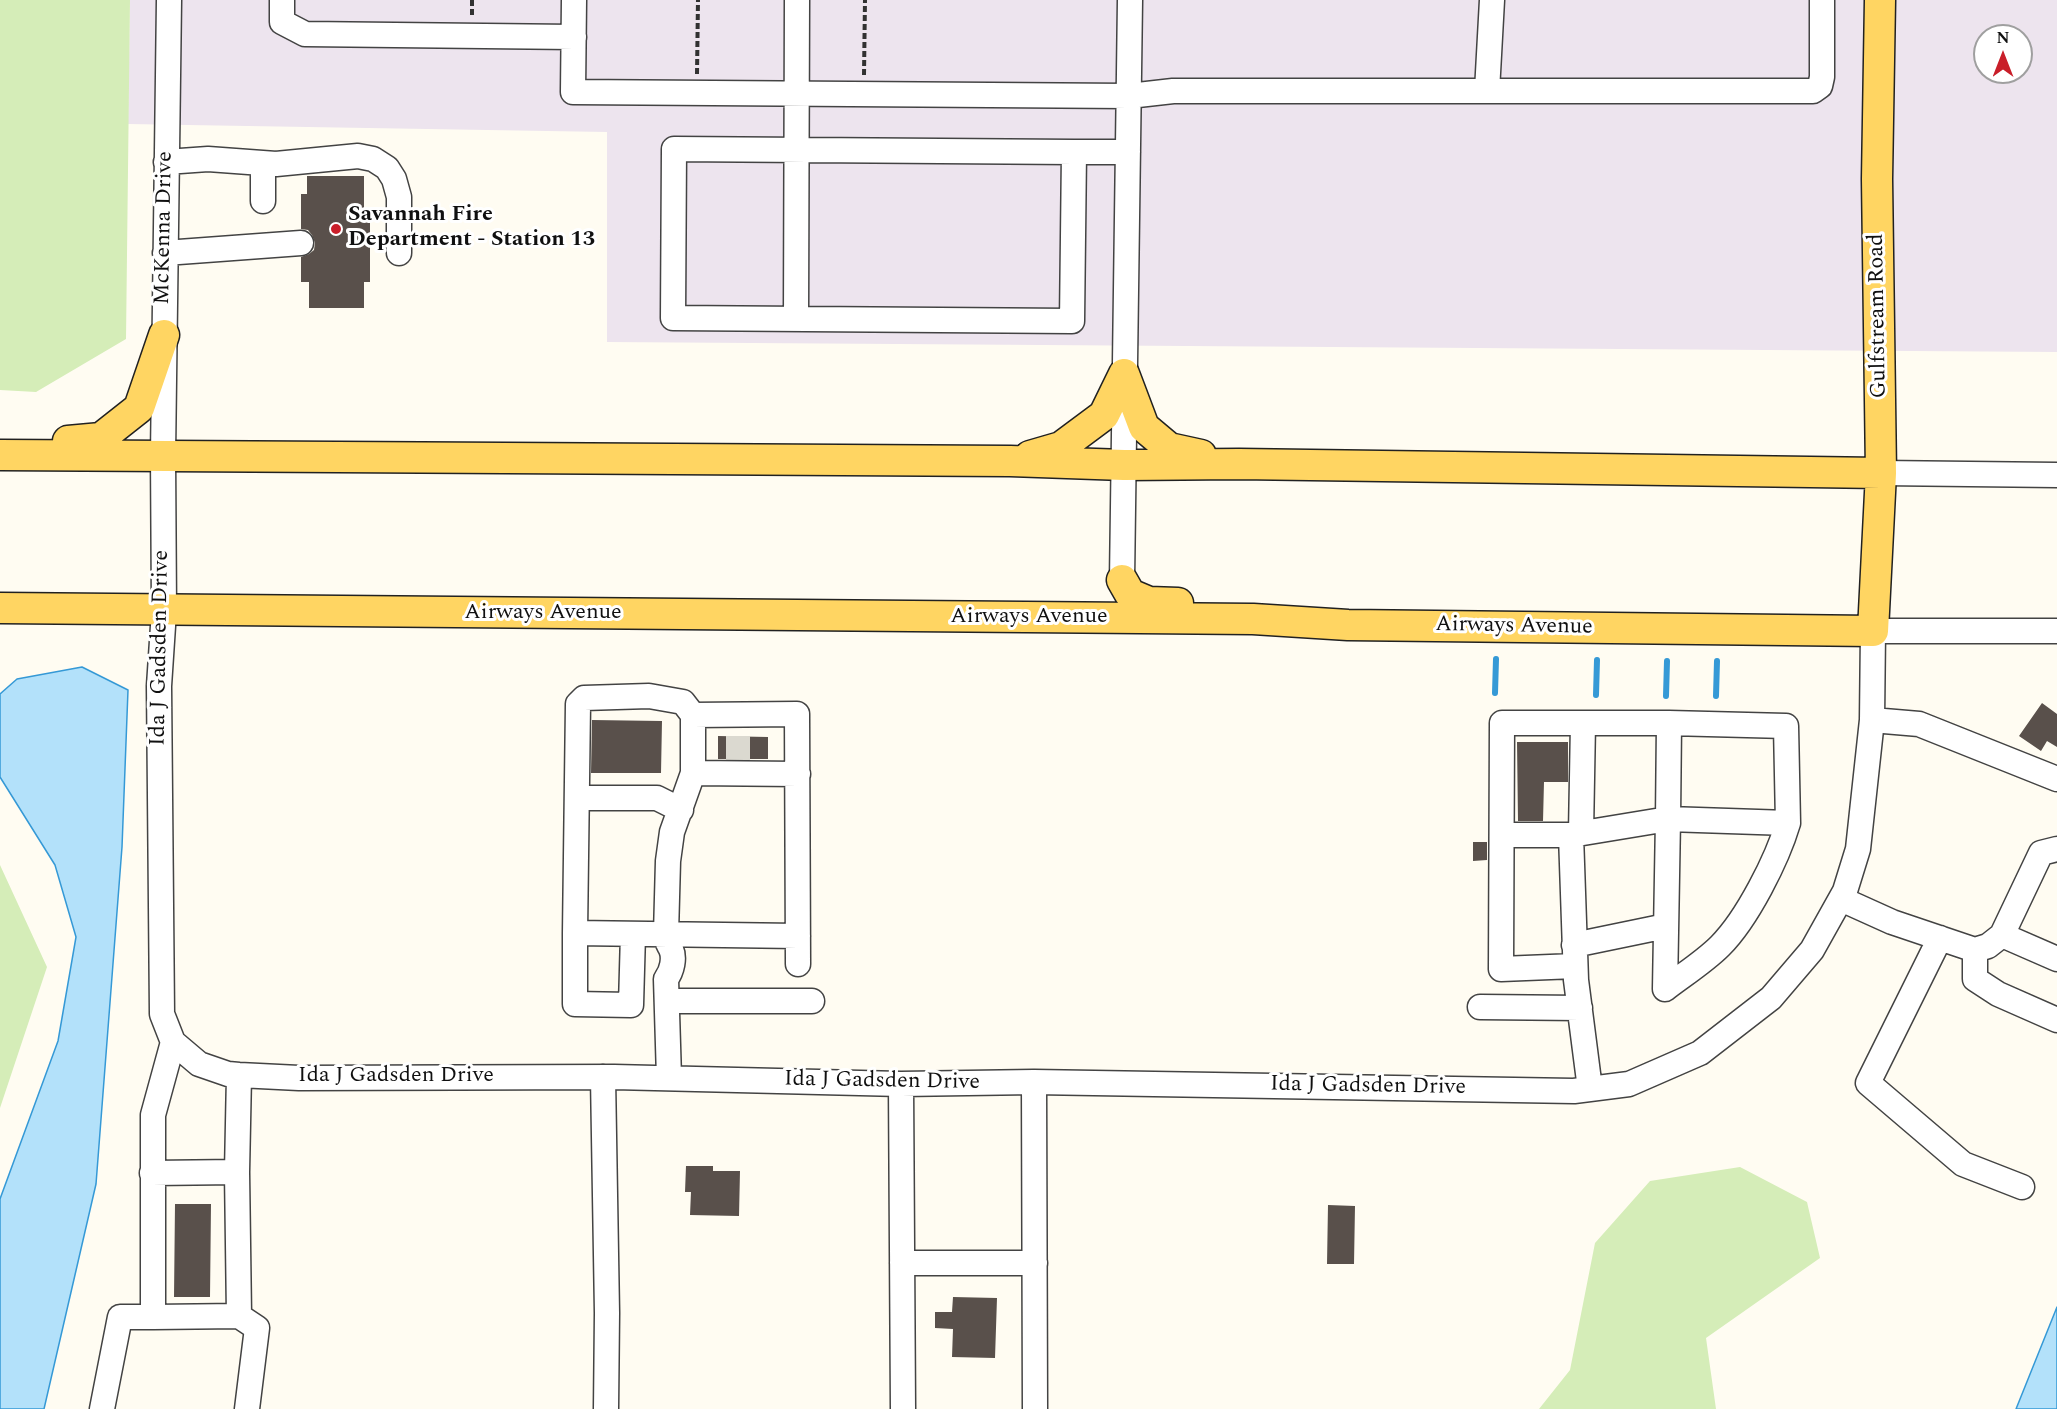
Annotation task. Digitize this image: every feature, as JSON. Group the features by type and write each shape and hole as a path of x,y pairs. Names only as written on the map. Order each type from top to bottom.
{"main road":[{"name":"Gulfstream Road","path":"1873,631 1881,473 1877,179 1880,0"},
{"path":"0,449 101,438 139,408 164,335"},
{"path":"1124,374 1144,427 1169,448 1239,464"},
{"path":"1010,461 1062,447 1104,415 1124,374"},
{"path":"0,454 1010,461 1124,465 1239,464 1881,473"},
{"path":"1053,618 1102,602 1118,590 1122,580"},
{"path":"1122,580 1130,594 1149,602 1207,604 1253,619"},
{"name":"Airways Avenue","path":"0,608 1253,619 1348,625 1873,631"}],"street":[{"name":"McKenna Drive","path":"163,456 169,0"},
{"path":"282,0 282,22 305,34 574,37"},
{"path":"574,0 573,92 1129,96 1173,91 1813,91 1820,86 1822,77 1822,0"},
{"path":"796,319 797,0"},
{"path":"1122,580 1130,0"},
{"path":"1487,91 1492,0"},
{"path":"1074,152 1072,321 673,318 674,149 1128,152"},
{"path":"166,162 208,159 276,164 358,156 372,159 387,168 394,179 399,197 399,253"},
{"path":"263,163 263,201"},
{"path":"165,253 302,243"},
{"name":"Ida J Gadsden Drive","path":"163,456 164,611 159,686 162,1014 172,1042 200,1064 228,1074 299,1078 603,1077 901,1084 1034,1082 1574,1091 1629,1084 1700,1053 1771,998 1812,950 1845,891 1858,849 1872,720 1873,631"},
{"path":"1881,473 2057,475"},
{"name":"Airways Avenue","path":"1873,631 2057,631"},
{"path":"633,934 631,1005 575,1004 579,704 585,698 649,696 683,702 693,715 693,773 672,832 668,861 666,937 659,951 659,972 666,990 669,1078"},
{"path":"693,715 738,725 797,714 798,964"},
{"path":"1872,720 1919,724 2057,779"},
{"path":"1666,926 1575,955 1501,969 1502,723 1669,723 1786,726 1788,823 1782,845 1739,924 1719,947 1665,989 1668,819 1669,723"},
{"path":"1582,723 1576,834 1575,955 1590,1089"},
{"path":"693,773 738,767 798,774"},
{"path":"577,798 657,798 681,810"},
{"path":"1502,835 1576,834 1668,819 1788,823"},
{"path":"1840,899 1892,922 1975,950 1988,946 2002,934 2041,853 2057,849"},
{"path":"575,933 666,937 798,936"},
{"path":"2002,934 2057,959"},
{"path":"1940,938 1868,1083 1963,1164 2022,1187"},
{"path":"1975,950 1976,979 1998,994 2057,1020"},
{"path":"666,990 812,1001"},
{"path":"1480,1007 1580,1008"},
{"path":"153,1317 153,1115 172,1042"},
{"path":"162,1084 169,1075 200,1064"},
{"path":"239,1075 237,1172 239,1316"},
{"path":"603,1077 607,1313 606,1409"},
{"path":"1034,1082 1035,1409"},
{"path":"901,1084 903,1409"},
{"path":"152,1173 237,1172"},
{"path":"902,1263 1035,1263"},
{"path":"102,1409 120,1317 239,1316 257,1328 247,1409"}],"path":[{"path":"698,0 698,93"},
{"path":"864,94 865,0"}],"shaded area":[{"path":"130,0 2057,0 2057,352 607,342 607,132 128,124"}],"green space":[{"path":"0,0 130,0 126,339 36,392 0,390"},
{"path":"0,865 47,967 0,1108"},
{"path":"1740,1167 1807,1202 1820,1258 1706,1338 1716,1409 1539,1409 1570,1370 1595,1243 1650,1181"}],"water":[{"path":"82,667 128,690 122,847 96,1184 44,1409 0,1409 0,1199 58,1041 76,937 55,865 0,777 0,694 17,679"},
{"path":"2057,1307 2057,1409 2016,1409"}],"building":[{"name":"Savannah Fire Department - Station 13","path":"307,176 364,176 364,212 370,212 370,282 364,282 364,308 309,308 309,282 301,282 301,257 314,250 315,243 308,230 301,229 301,194 307,194"},
{"path":"2042,703 2057,714 2057,747 2047,741 2041,751 2019,736"},
{"path":"592,720 662,721 661,773 591,773"},
{"path":"718,736 768,737 768,759 718,759"},
{"path":"1517,742 1568,742 1568,782 1544,782 1543,821 1518,821"},
{"path":"1473,842 1487,842 1487,860 1473,861"},
{"path":"686,1166 713,1166 713,1171 740,1171 739,1216 690,1215 691,1192 685,1192"},
{"path":"175,1204 211,1204 210,1297 174,1297"},
{"path":"1328,1205 1355,1206 1354,1264 1327,1264"},
{"path":"953,1297 997,1298 995,1358 952,1357 953,1329 935,1328 935,1312 952,1312"}],"waterway":[{"path":"1495,693 1496,659"},
{"path":"1596,695 1597,660"},
{"path":"1666,696 1667,661"},
{"path":"1716,696 1717,661"}],"tunnel":[{"path":"738,736 738,760"}],"place":[{"name":"Savannah Fire Department - Station 13","path":"336,229"}]}
